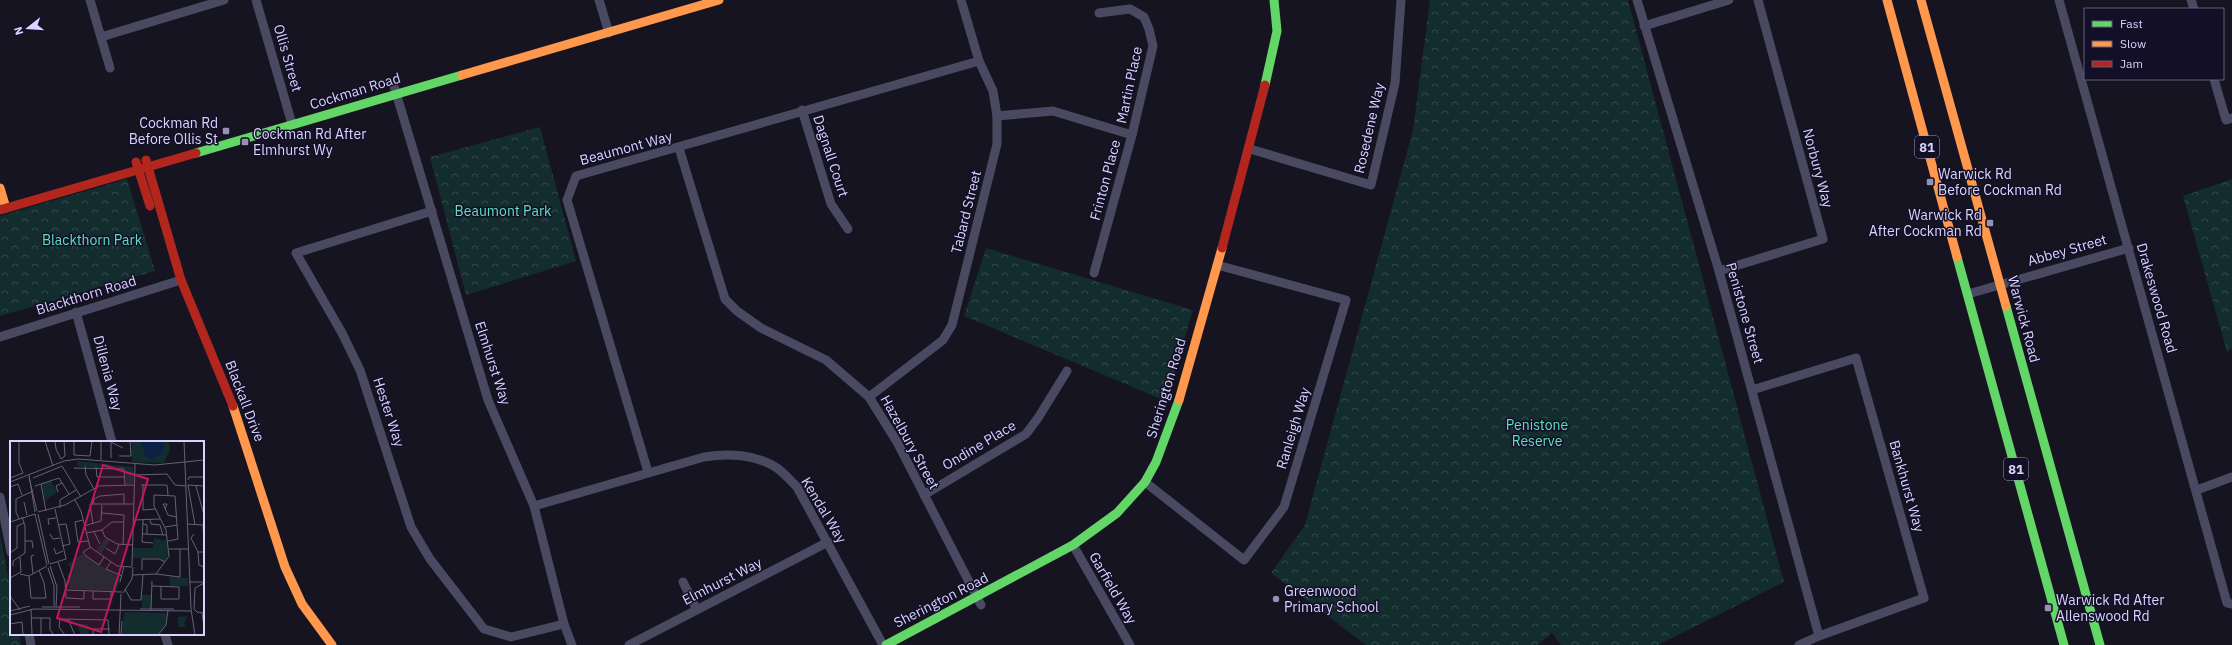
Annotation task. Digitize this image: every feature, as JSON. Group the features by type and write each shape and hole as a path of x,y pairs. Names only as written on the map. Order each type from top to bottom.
{"main road":[{"name":"Cockman Road","path":"607,29 690,0"},
{"name":"Cockman Road","path":"2,205 607,29 719,0"},
{"name":"Sherington Road","path":"1254,150 1275,45 1276,14 1274,0"},
{"path":"1282,0 1284,22 1283,50"},
{"name":"81","path":"1887,0 2064,645"},
{"name":"Warwick Road","path":"1921,0 2100,645"},
{"name":"Sherington Road","path":"1148,485 1176,412 1277,76"},
{"name":"Blackall Drive","path":"147,163 178,281 239,421 292,585 314,623 332,645"},
{"name":"Blackall Drive","path":"137,166 239,445 284,584 302,618 323,645"},
{"path":"0,188 2,205"},
{"name":"Sherington Road","path":"1179,429 1221,266"},
{"name":"Sherington Road","path":"903,645 1075,549 1124,519 1171,449"},
{"name":"Sherington Road","path":"884,645 979,602"},
{"path":"2095,645 2096,629"}],"street":[{"path":"90,0 110,68"},
{"path":"101,37 224,0"},
{"name":"Ollis Street","path":"256,0 291,120"},
{"path":"599,0 607,29"},
{"name":"Tabard Street","path":"869,397 943,340 952,325 997,144 997,116 993,91 979,60 961,0"},
{"name":"Rosedene Way","path":"1254,150 1371,185 1395,83 1401,0"},
{"name":"Penistone Street","path":"1637,0 1719,271 1819,636"},
{"path":"1644,26 1729,0"},
{"name":"Norbury Way","path":"1719,271 1823,239 1758,0"},
{"name":"Drakeswood Road","path":"2059,0 2229,604"},
{"name":"Martin Place","path":"1099,13 1130,9 1144,17 1150,28 1153,46 1132,135"},
{"name":"Beaumont Way","path":"648,472 567,200 576,176 679,148 802,110 979,60"},
{"path":"2214,80 2226,120 2232,118"},
{"name":"Elmhurst Way","path":"395,90 488,400 534,506 564,624 572,645"},
{"name":"Dagnall Court","path":"802,110 831,204 848,229"},
{"name":"Frinton Place","path":"997,116 1052,111 1132,135 1094,273"},
{"name":"Hazelbury Street","path":"679,148 725,300 737,311 762,328 826,360 869,397 897,442 979,602"},
{"name":"Hester Way","path":"432,211 296,253 342,333 360,370 411,527 430,558 484,629 511,637 564,624"},
{"name":"Abbey Street","path":"1968,294 2129,248"},
{"name":"Ranleigh Way","path":"1148,485 1244,560 1284,507 1346,300 1221,266"},
{"name":"Blackthorn Road","path":"0,337 178,281"},
{"name":"Dillenia Way","path":"76,312 112,441"},
{"name":"Bankhurst Way","path":"1752,390 1856,358 1924,598 1819,636 1799,645"},
{"name":"Ondine Place","path":"924,495 1026,434 1038,418 1067,371"},
{"name":"Kendal Way","path":"534,506 648,472 718,454 752,457 776,468 797,487 884,645"},
{"path":"2197,490 2232,477"},
{"path":"0,497 10,547"},
{"name":"Elmhurst Way","path":"629,645 828,542"},
{"name":"Garfield Way","path":"1075,549 1130,645"},
{"path":"683,582 697,610"},
{"path":"29,635 31,645"},
{"path":"165,635 168,645"}],"green space":[{"name":"Penistone Reserve","path":"1430,0 1628,0 1784,582 1658,645 1561,645 1552,633 1537,645 1366,645 1271,573 1305,525 1413,130"},
{"name":"Beaumont Park","path":"540,127 576,261 466,295 430,157"},
{"name":"Blackthorn Park","path":"127,179 155,271 0,316 0,216"},
{"path":"2232,179 2232,349 2227,352 2183,196"},
{"path":"986,248 1193,310 1166,401 964,316"},
{"path":"0,534 10,586 10,635 19,635 21,645 0,645"}],"traffic: fast":[{"path":"1265,85 1277,31 1274,0"},
{"path":"196,153 462,75"},
{"path":"1957,257 2064,645"},
{"path":"2006,306 2100,645"},
{"path":"886,645 1073,545 1117,513 1145,482 1156,462 1179,400"}],"traffic: slow":[{"path":"462,75 719,0"},
{"path":"1887,0 1957,257"},
{"path":"1921,0 2006,306"},
{"path":"0,188 6,208"},
{"path":"1179,400 1222,248"},
{"path":"233,406 285,567 302,604 332,645"}],"traffic: jam":[{"path":"1222,248 1265,85"},
{"path":"0,210 196,153"},
{"path":"146,160 181,280 233,406"},
{"path":"136,162 150,206"}],"place":[{"name":"Cockman Rd Before Ollis St","path":"226,131"},
{"name":"Cockman Rd After Elmhurst Wy","path":"245,142"},
{"name":"Warwick Rd Before Cockman Rd","path":"1930,182"},
{"name":"Warwick Rd After Cockman Rd","path":"1990,223"},
{"name":"Greenwood Primary School","path":"1276,599"},
{"name":"Warwick Rd After Allenswood Rd","path":"2048,608"}]}
